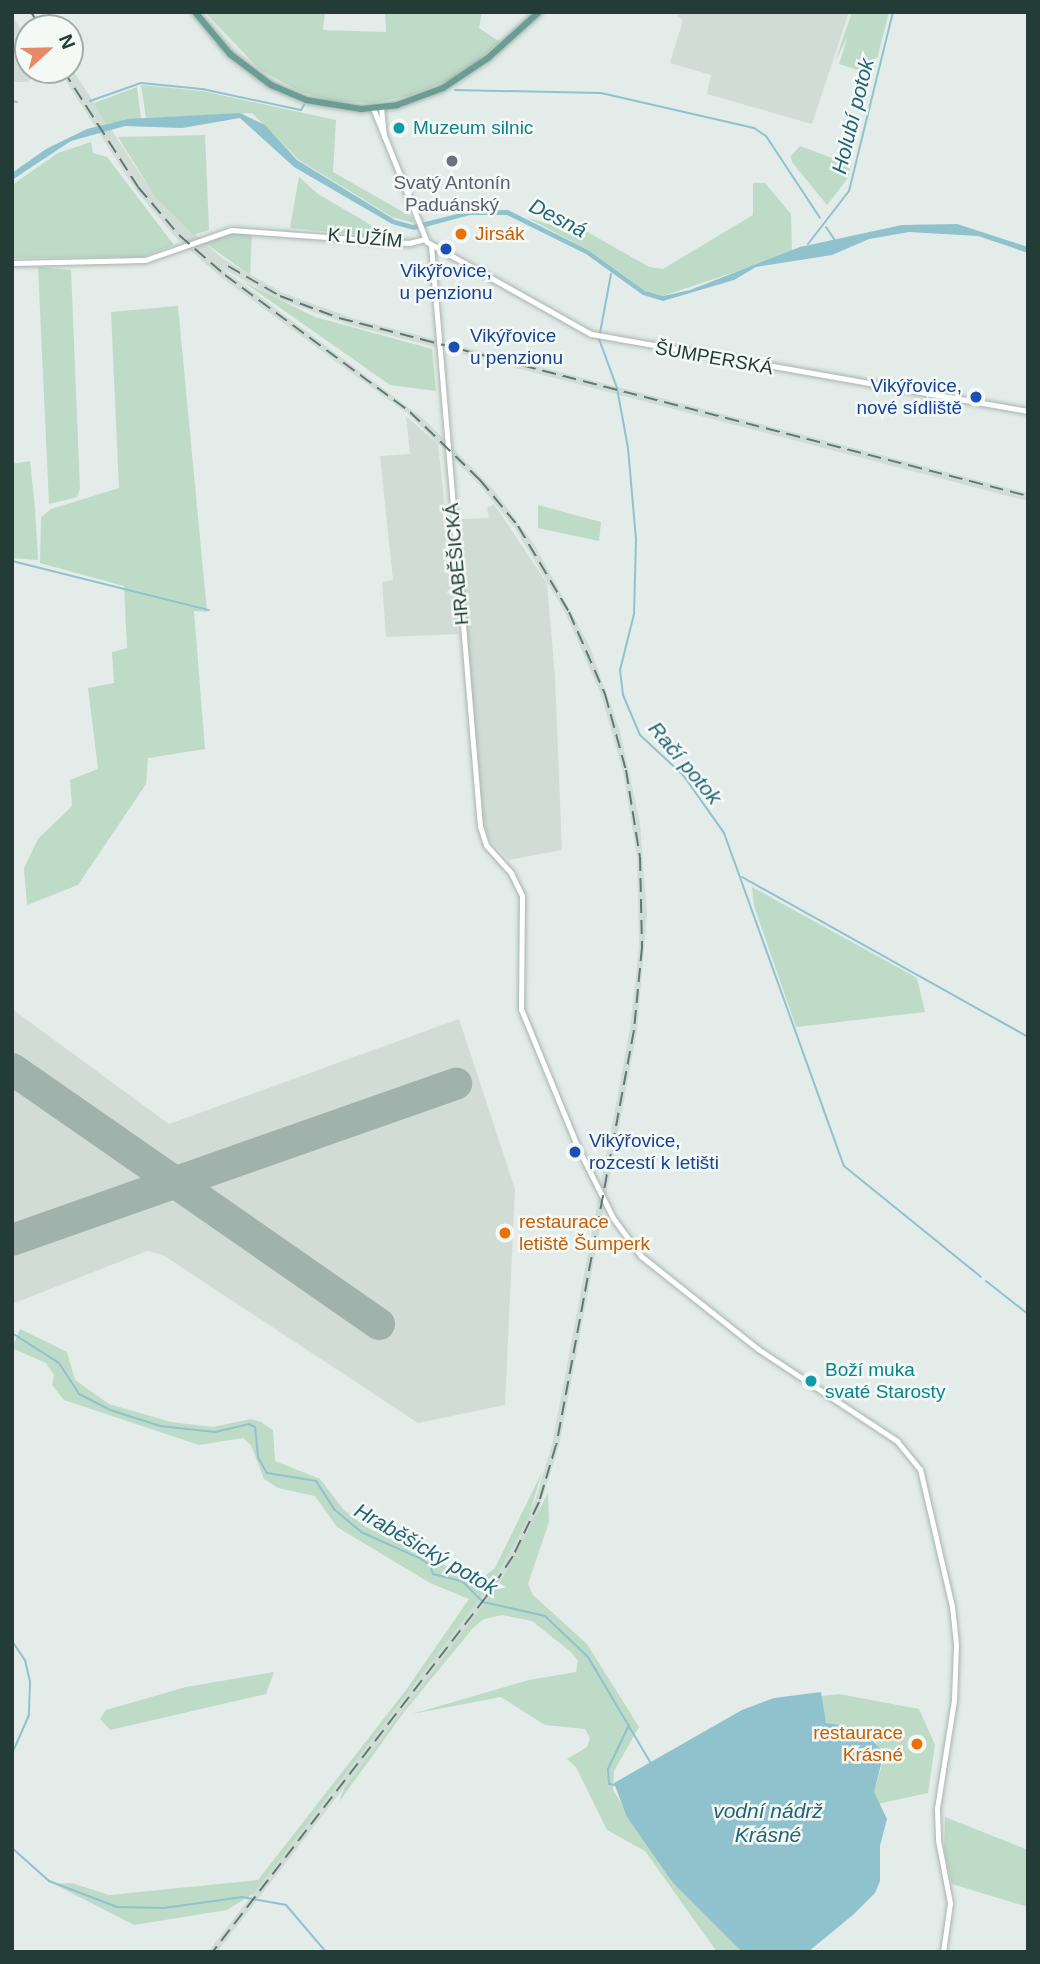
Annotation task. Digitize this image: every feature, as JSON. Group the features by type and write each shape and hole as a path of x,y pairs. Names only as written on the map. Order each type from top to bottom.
{"main road":[{"path":"195,12 247,69 306,100 373,108 425,97 456,81 539,12"}],"street":[{"path":"373,108 425,239"},
{"path":"381,108 384,140"},
{"name":"K LUŽÍM","path":"12,263 142,261 225,230 304,233 409,243 425,239"},
{"name":"ŠUMPERSKÁ","path":"425,239 431,245 599,337 1028,411"},
{"name":"HRABĚŠICKÁ","path":"431,245 481,826 486,845 511,873 524,909 518,978 521,1009 546,1076 620,1230 654,1268 758,1349 897,1441 913,1457 924,1479 956,1645 955,1693 938,1804 938,1840 950,1902 943,1952"}],"shaded area":[{"path":"680,12 849,12 812,124 707,94 711,75 670,63 683,20 677,16"},
{"path":"12,16 14,82 12,82"},
{"path":"68,84 82,84 144,180 173,215 223,259 283,293 352,318 1028,493 1028,501 350,325 280,300 220,267 424,419 493,489 534,544 589,645 620,731 640,823 647,915 637,1031 559,1446 535,1521 489,1600 217,1952 208,1952 493,1582 535,1500 552,1445 630,1029 639,947 637,857 623,771 601,695 566,614 515,528 478,483 408,414 222,278 176,238 135,189"},
{"path":"406,416 438,444 458,634 386,637 382,582 393,580 380,456 410,454"},
{"path":"494,504 547,583 555,677 562,850 509,860 490,840 484,824 457,535 463,531 462,519 489,518 487,508"},
{"path":"12,1009 169,1124 459,1019 515,1189 505,1405 418,1423 163,1255 147,1251 12,1304"}],"green space":[{"path":"205,12 325,12 323,30 386,32 385,12 482,12 479,28 500,42 459,76 408,96 371,103 333,101 301,92 260,70"},
{"path":"852,12 889,12 873,75 839,64 848,36 835,62"},
{"path":"141,85 202,91 336,120 333,172 412,217 414,223 392,217 299,160 252,113 146,118"},
{"path":"137,87 141,119 106,124 94,103"},
{"path":"205,135 209,230 193,235 156,198 118,137"},
{"path":"91,142 93,153 107,157 174,245 142,257 12,258 12,185 58,153"},
{"path":"800,146 851,165 848,178 827,205 792,162 791,156"},
{"path":"299,177 318,194 393,238 290,228"},
{"path":"753,183 765,183 791,214 792,253 663,296 645,291 588,250 526,217 570,231 584,230 649,267 663,269 753,215"},
{"path":"225,234 252,234 250,275 205,243"},
{"path":"38,267 71,270 80,489 77,497 49,504"},
{"path":"242,281 315,317 432,349 436,391 390,385"},
{"path":"178,306 207,612 194,611 205,749 148,758 146,784 78,885 27,905 24,868 38,839 72,806 70,780 98,769 88,688 114,683 112,652 127,648 124,586 40,563 41,517 51,509 119,488 111,312"},
{"path":"30,461 38,560 12,558 12,464"},
{"path":"538,505 601,522 599,541 538,528"},
{"path":"752,887 917,978 925,1012 796,1027 754,906"},
{"path":"20,1329 67,1352 75,1380 109,1404 171,1422 213,1427 251,1419 261,1422 273,1430 275,1461 320,1479 343,1509 366,1527 400,1544 421,1545 453,1572 469,1578 481,1579 495,1568 542,1472 528,1518 493,1582 254,1893 227,1910 134,1925 54,1884 72,1883 109,1895 258,1880 406,1690 469,1599 430,1583 337,1527 315,1496 278,1488 264,1479 251,1445 243,1438 199,1445 64,1400 52,1385 54,1375 46,1363 12,1348"},
{"path":"548,1493 549,1522 528,1584 533,1595 587,1644 639,1727 614,1771 613,1790 673,1883 742,1952 717,1952 645,1851 607,1830 576,1767 567,1759 587,1747 590,1738 585,1729 545,1725 501,1697 412,1714 529,1680 576,1672 578,1661 571,1652 532,1621 502,1615 484,1619 473,1628 404,1712 339,1802 344,1788 498,1586"},
{"path":"274,1672 266,1694 110,1730 100,1719 106,1710 186,1687"},
{"path":"839,1694 919,1709 935,1745 928,1793 877,1804 874,1792 883,1761 876,1742 861,1730 831,1727 822,1717 821,1696"},
{"path":"945,1817 1028,1850 1028,1907 952,1884 944,1849"}],"water":[{"path":"240,113 265,125 297,160 395,220 413,225 469,211 508,210 588,250 645,291 663,296 690,290 800,247 902,225 957,224 1028,247 1028,253 978,236 909,232 869,239 832,255 756,267 734,280 663,301 643,295 586,254 507,215 470,215 414,230 392,224 294,167 240,118 182,128 125,126 71,141 12,180 12,173 46,149 87,129 128,119"},
{"name":"vodní nádrž Krásné","path":"821,1692 826,1723 861,1728 884,1753 874,1792 887,1819 880,1846 880,1881 875,1893 854,1914 808,1952 742,1952 673,1883 627,1817 614,1783 742,1710 774,1698"}],"waterway":[{"name":"Holubí potok","path":"808,244 849,191 893,12"},
{"path":"90,101 141,83 202,89 301,110 304,105"},
{"path":"455,90 601,93 754,128 766,136 820,218"},
{"path":"12,101 17,102"},
{"path":"826,227 836,242"},
{"name":"Račí potok","path":"600,333 611,274"},
{"name":"Račí potok","path":"599,339 617,388 628,448 636,539 634,614 620,670 623,695 640,735 683,775 724,833 844,1166 981,1277"},
{"path":"12,561 209,610"},
{"path":"742,877 1028,1037"},
{"name":"Račí potok","path":"986,1281 1028,1314"},
{"name":"Hraběšický potok","path":"12,1333 59,1363 79,1394 110,1410 160,1426 215,1432 249,1424 255,1427 258,1457 267,1473 316,1481 335,1510 361,1532 419,1558 430,1565 433,1574 462,1581 483,1602 545,1616 588,1657 650,1762"},
{"path":"12,1641 25,1660 30,1682 29,1715 12,1754"},
{"path":"616,1785 609,1784 608,1769 629,1725"},
{"path":"12,1848 49,1881 117,1907 164,1908 242,1897 286,1905 326,1952"}],"runway":[{"path":"12,1069 379,1324"},
{"path":"12,1240 456,1084"}],"railway":[{"path":"72,84 138,187 179,235 225,275 410,412 480,480 518,526 569,612 605,694 626,770 640,857 642,947 634,1030 556,1445 539,1502 513,1556 486,1597 213,1952"},
{"path":"228,266 280,296 339,318 1028,496"}],"place":[{"name":"Muzeum silnic","path":"399,128"},
{"name":"Svatý Antonín Paduánský","path":"452,161"},
{"name":"Jirsák","path":"461,234"},
{"name":"Vikýřovice, u penzionu","path":"446,249"},
{"name":"Vikýřovice u penzionu","path":"454,347"},
{"name":"Vikýřovice, nové sídliště","path":"976,397"},
{"name":"Vikýřovice, rozcestí k letišti","path":"575,1152"},
{"name":"restaurace letiště Šumperk","path":"505,1233"},
{"name":"Boží muka svaté Starosty","path":"811,1381"},
{"name":"restaurace Krásné","path":"917,1744"}],"water label":[{"name":"Desná","path":"558,218"}]}
